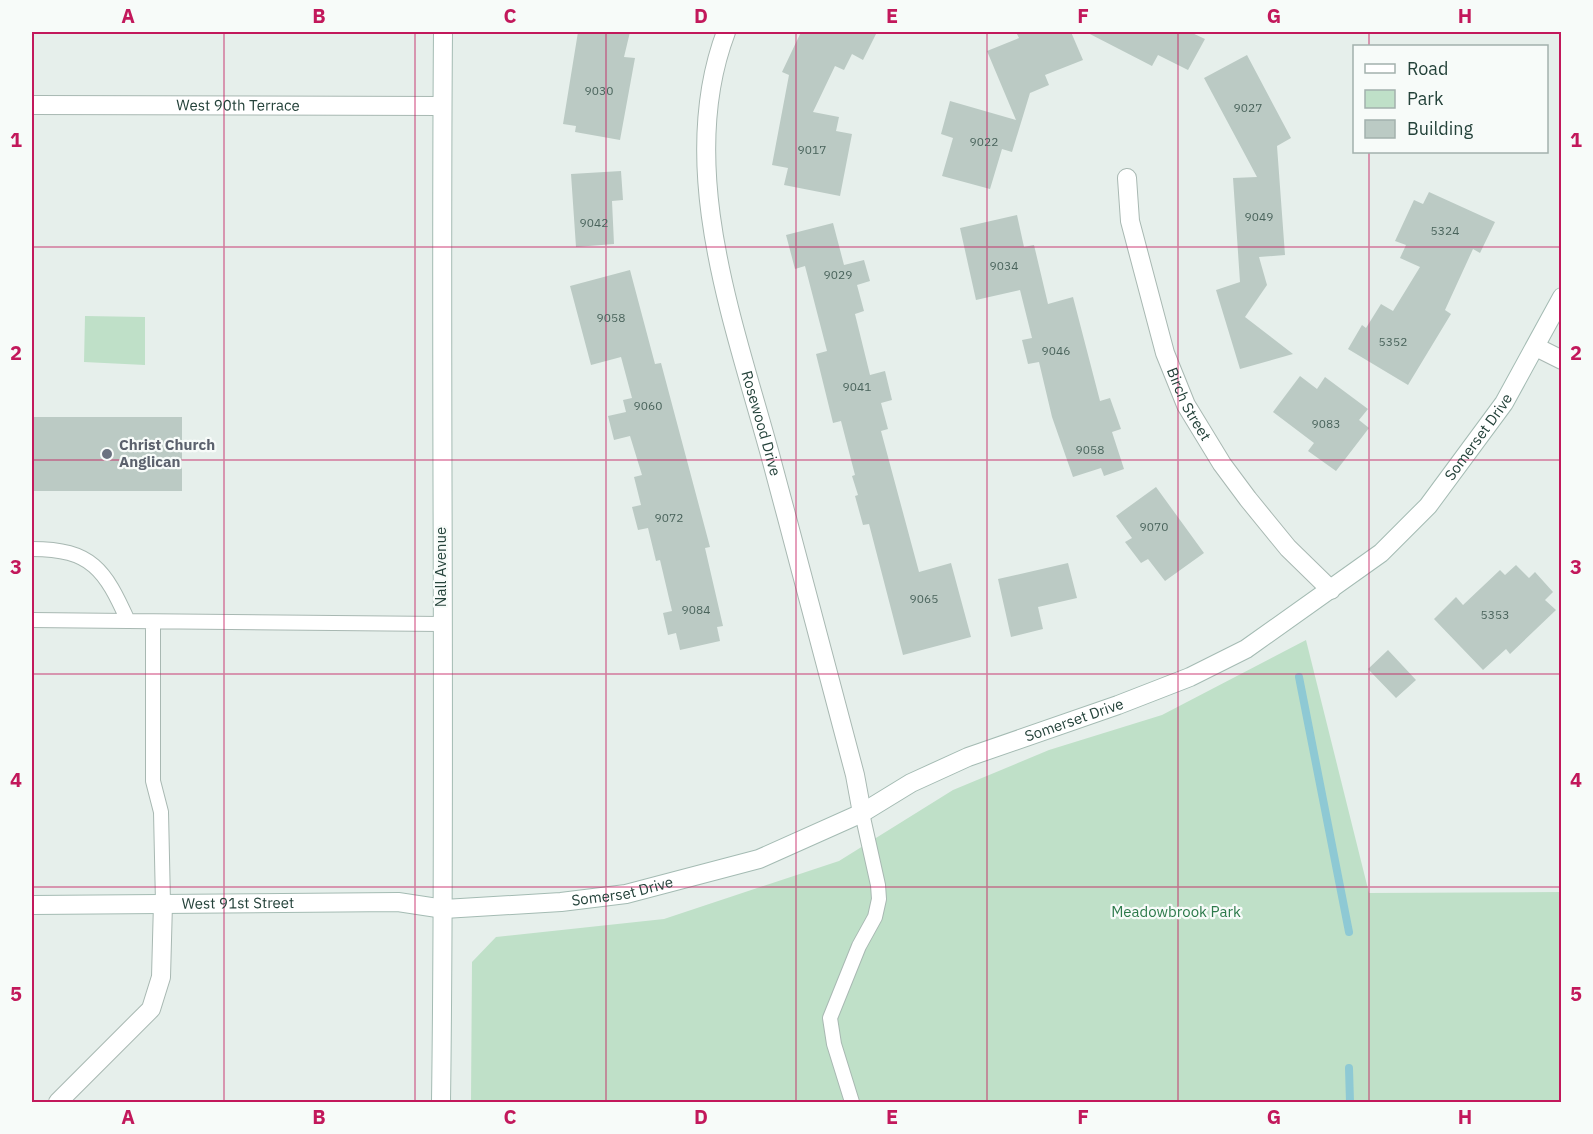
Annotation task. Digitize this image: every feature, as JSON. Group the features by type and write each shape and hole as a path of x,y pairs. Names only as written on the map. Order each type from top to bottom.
{"street":[{"name":"Nall Avenue","path":"441,1102 444,909 441,624 443,32"},
{"name":"Rosewood Drive","path":"726,32 708,108 705,173 721,270 855,775 862,813"},
{"name":"West 90th Terrace","path":"32,105 442,106"},
{"name":"Birch Street","path":"1127,178 1130,220 1165,353 1186,405 1222,464 1248,499 1288,548 1331,590"},
{"name":"Somerset Drive","path":"444,909 561,902 626,894 759,859 862,813 911,783 968,757 1191,677 1246,649 1381,553 1428,506 1504,403 1562,297"},
{"path":"1536,346 1562,360"},
{"name":"West 91st Street","path":"32,905 398,902 444,909"},
{"path":"58,1102 151,1009 161,977 163,903"}],"lane":[{"path":"32,549 62,551 95,566 111,583 128,621"},
{"path":"32,620 441,624"},
{"path":"153,622 153,781 161,812 163,903"},
{"path":"852,1102 834,1044 830,1018 859,946 875,917 879,899 862,813"}],"green space":[{"path":"85,316 145,317 145,365 84,362"},
{"name":"Meadowbrook Park","path":"1306,640 1369,893 1561,892 1561,1102 471,1102 472,962 496,937 664,919 839,861 953,790 1049,750 1162,715"}],"building":[{"path":"578,32 630,32 624,57 635,58 620,140 575,132 576,126 563,124"},
{"path":"801,32 877,32 863,60 852,54 844,70 835,66 813,112 839,117 836,131 852,134 840,196 784,185 788,168 772,165 789,75 782,72"},
{"path":"1016,32 1071,32 1083,60 1045,75 1049,85 1030,93 1012,152 1002,149 990,189 942,176 953,138 941,134 950,101 1016,120 987,51 1019,38"},
{"path":"1086,32 1190,32 1205,39 1188,70 1158,55 1152,66"},
{"path":"1247,55 1291,138 1277,146 1285,255 1259,257 1267,285 1245,317 1293,354 1240,369 1216,290 1240,282 1233,178 1257,177 1204,78"},
{"path":"621,171 623,200 612,201 614,244 576,247 571,174"},
{"path":"1429,192 1495,222 1480,253 1473,249 1445,310 1451,314 1408,385 1348,349 1362,325 1366,328 1381,304 1393,311 1420,267 1400,258 1406,245 1395,241 1414,200 1423,204"},
{"path":"1017,215 1024,247 1034,245 1048,304 1073,297 1100,401 1110,398 1121,429 1112,432 1124,469 1104,476 1101,468 1073,477 1052,417 1039,362 1028,364 1022,340 1032,338 1020,290 976,300 960,228"},
{"path":"833,223 844,265 864,260 870,281 857,285 864,311 855,314 870,375 885,371 892,400 881,403 888,429 881,431 919,572 951,563 971,637 903,655 869,524 863,525 855,496 858,495 852,476 855,475 841,421 833,423 816,354 827,351 805,266 795,269 786,235"},
{"path":"630,270 655,364 661,363 710,547 705,548 723,626 717,627 720,641 680,650 676,633 668,635 663,613 672,611 660,560 656,561 648,528 638,530 632,507 641,505 634,477 642,475 630,436 614,440 608,416 626,412 623,400 632,398 621,357 591,365 570,286"},
{"path":"1300,376 1317,389 1325,377 1368,409 1359,420 1369,428 1336,471 1308,451 1314,443 1273,412"},
{"name":"Christ Church Anglican","path":"32,417 182,417 182,491 32,491"},
{"path":"1156,487 1204,553 1165,581 1148,559 1141,563 1125,542 1132,538 1116,516"},
{"path":"1068,563 1077,598 1038,607 1043,629 1011,637 998,579"},
{"path":"1516,565 1529,578 1535,572 1553,592 1545,600 1556,610 1510,654 1506,649 1483,670 1434,619 1456,597 1463,605 1500,570 1505,575"},
{"path":"1388,650 1416,680 1396,698 1368,669"}],"waterway":[{"path":"1299,677 1349,932"},
{"path":"1349,1068 1350,1102"}],"place":[{"name":"Christ Church Anglican","path":"107,454"}]}
